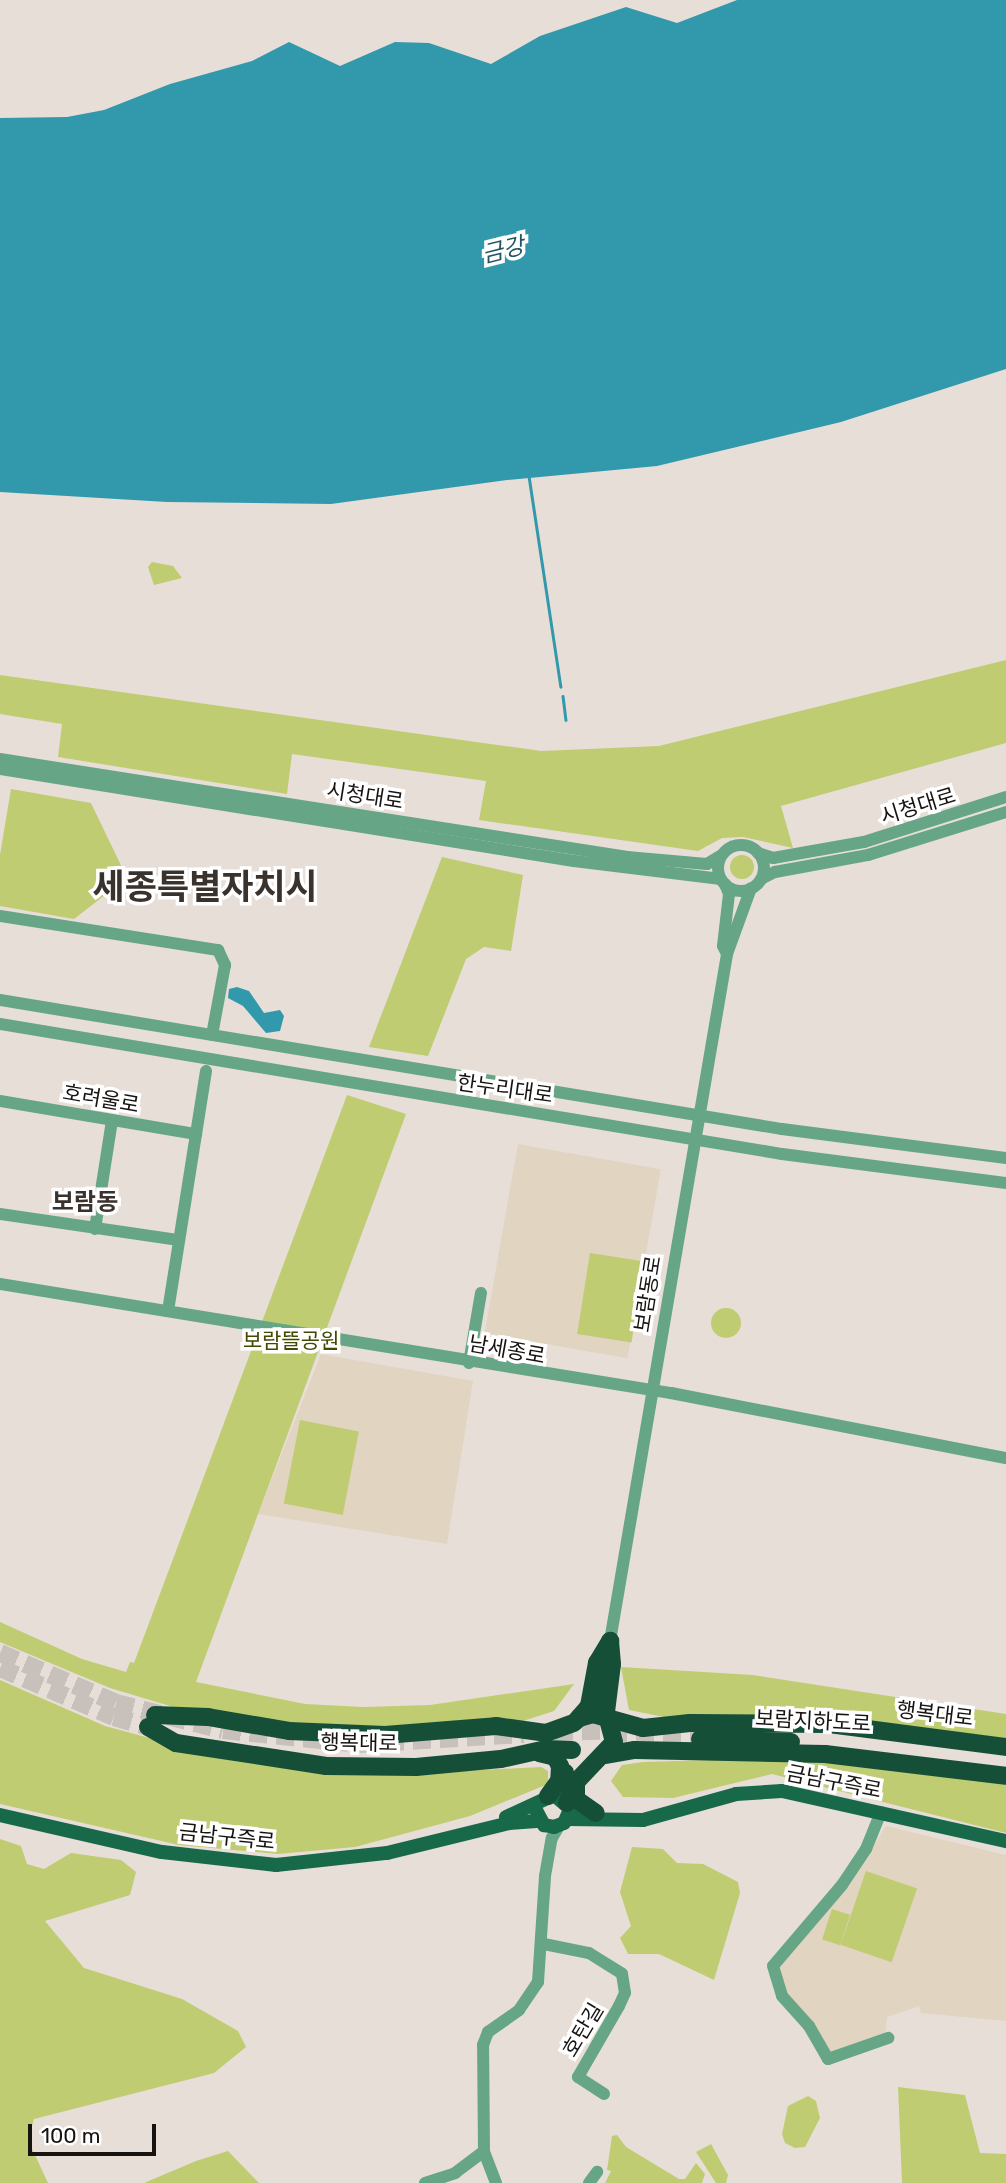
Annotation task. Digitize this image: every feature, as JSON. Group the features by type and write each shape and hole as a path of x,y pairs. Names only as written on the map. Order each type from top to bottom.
{"highway":[{"path":"556,1790 603,1757 614,1742 607,1720 597,1663 610,1641"},
{"path":"556,1790 572,1750 569,1736 601,1684"},
{"path":"496,1726 554,1723 601,1684"},
{"path":"601,1684 623,1714 632,1720 694,1728"},
{"path":"577,1720 593,1714 607,1720"},
{"name":"행복대로","path":"572,1750 529,1752 501,1759 416,1767 281,1762 176,1743 151,1721 208,1717 330,1734 385,1735 496,1726 546,1733 577,1720"},
{"name":"행복대로","path":"607,1720 643,1728 829,1724 1006,1747"},
{"path":"496,1726 510,1740 509,1751 501,1759"},
{"path":"688,1754 679,1741 681,1731 694,1728"},
{"name":"보람지하도로","path":"694,1728 895,1737 1006,1754"},
{"name":"보람지하도로","path":"694,1728 896,1749 1006,1766"},
{"path":"572,1750 584,1759 635,1750 688,1754 825,1754 1006,1776"},
{"path":"529,1752 555,1758 560,1766 556,1790 564,1816"},
{"path":"556,1790 576,1799 596,1813"}],"main road":[{"path":"542,1823 556,1790"},
{"name":"금남구즉로","path":"450,1836 456,1829 516,1815 556,1790"},
{"name":"금남구즉로","path":"0,1815 162,1852 276,1865 378,1854 450,1836 542,1823 564,1816 654,1816 759,1791 802,1794 1006,1841"},
{"name":"금남구즉로","path":"564,1816 572,1810 596,1813 648,1812 654,1816"}],"street":[{"name":"시청대로","path":"0,759 627,857 708,864 722,855"},
{"name":"시청대로","path":"0,769 574,861 723,882"},
{"name":"시청대로","path":"758,853 773,858 826,851 1006,797"},
{"name":"시청대로","path":"761,879 775,872 868,855 1006,811"},
{"path":"740,845 758,853 764,865 761,879 751,888 727,954 723,946 729,894 718,867 722,855 740,845"},
{"path":"723,882 737,890 751,888"},
{"path":"0,916 218,950 225,965 212,1035"},
{"name":"보람동로","path":"610,1641 697,1113 727,954"},
{"name":"한누리대로","path":"0,1000 697,1113 1006,1157"},
{"name":"한누리대로","path":"0,1024 186,1058 694,1138 1006,1183"},
{"path":"186,1058 206,1071"},
{"path":"206,1071 227,1063"},
{"path":"168,1311 206,1071"},
{"name":"호려울로","path":"0,1101 196,1134"},
{"path":"95,1229 112,1120"},
{"path":"0,1213 179,1240"},
{"name":"남세종로","path":"0,1284 650,1393 1006,1458"},
{"path":"469,1363 481,1293"},
{"path":"881,1812 866,1849 842,1885 773,1966 782,1996 809,2026 828,2059 888,2038"},
{"path":"545,1876 552,1838 564,1816"},
{"path":"496,2183 484,2151 483,2045 488,2032 532,1996 544,1944 545,1876 542,1823"},
{"name":"호탄길","path":"544,1944 589,1953 622,1973 625,1993 620,2006 578,2077 604,2095"},
{"path":"425,2183 455,2173 484,2151"},
{"path":"589,2183 597,2172"}],"shaded area":[{"path":"518,1144 661,1169 627,1358 485,1333"},
{"path":"321,1354 473,1381 447,1544 258,1514"},
{"path":"886,1826 1006,1855 1006,2021 921,2013 919,2006 887,2017 885,2036 829,2056 787,2000 775,1969 871,1851"}],"green space":[{"path":"152,562 173,566 182,578 154,585 148,567"},
{"path":"1006,660 1006,743 781,806 793,848 743,837 722,838 698,851 479,820 486,781 292,754 287,794 58,757 62,724 0,714 0,675 541,751 659,746"},
{"path":"11,789 91,803 127,878 74,919 0,906 0,855"},
{"path":"742,855 750,859 754,867 750,875 742,879 734,875 730,867 734,859"},
{"path":"442,857 523,875 511,951 484,947 466,959 428,1056 369,1047"},
{"name":"보람뜰공원","path":"347,1095 406,1114 196,1682 305,1704 363,1707 430,1705 574,1684 554,1711 523,1721 341,1730 190,1712 110,1688 0,1642 0,1622 82,1659 126,1672 130,1662 134,1663"},
{"path":"590,1253 644,1262 631,1343 577,1334"},
{"path":"726,1308 737,1312 741,1323 737,1334 726,1338 715,1334 711,1323 715,1312"},
{"path":"300,1420 359,1431 343,1515 284,1503"},
{"path":"621,1667 753,1675 1006,1714 1006,1742 664,1717 629,1710"},
{"path":"0,1680 105,1726 168,1743 441,1772 541,1767 548,1771 548,1784 470,1816 355,1847 278,1854 179,1845 0,1804"},
{"path":"818,1757 1006,1779 1006,1833 772,1774 673,1798 623,1797 611,1781 622,1765 643,1762"},
{"path":"0,1839 21,1846 27,1864 44,1869 71,1853 121,1860 136,1872 130,1895 45,1921 84,1968 182,1999 238,2031 246,2047 214,2073 34,2119 28,2140 48,2183 0,2183"},
{"path":"632,1847 663,1849 677,1863 703,1864 738,1882 740,1893 714,1980 659,1954 628,1954 620,1938 631,1926 620,1892"},
{"path":"866,1871 917,1889 892,1962 841,1945"},
{"path":"832,1909 850,1915 840,1945 822,1939"},
{"path":"898,2087 965,2095 980,2153 1006,2154 1006,2183 902,2183"},
{"path":"808,2096 816,2101 820,2118 805,2147 795,2148 785,2143 782,2134 788,2106"},
{"path":"617,2135 626,2147 679,2179 685,2179 696,2163 705,2174 702,2183 605,2183 611,2171 607,2170 612,2136"},
{"path":"711,2144 728,2175 726,2183 716,2183 696,2152"},
{"path":"228,2151 259,2183 144,2183 196,2161"}],"water":[{"name":"금강","path":"737,0 1006,0 1006,369 841,422 657,466 507,480 331,504 167,502 0,492 0,118 67,117 104,110 170,84 252,61 289,42 340,66 395,42 429,43 491,64 540,36 626,7 677,23"},
{"path":"237,987 249,991 264,1013 280,1010 284,1016 280,1031 266,1033 243,1006 228,998 229,989"}],"waterway":[{"path":"529,476 561,687"},
{"path":"563,696 566,720"}],"tunnel":[{"path":"0,1653 116,1703 223,1730 359,1744 524,1734"},
{"path":"0,1668 114,1717 163,1731"},
{"path":"555,1732 625,1730"},
{"path":"609,1742 700,1739"}],"district":[{"name":"세종특별자치시","path":"205,887"},
{"name":"보람동","path":"85,1203"}]}
